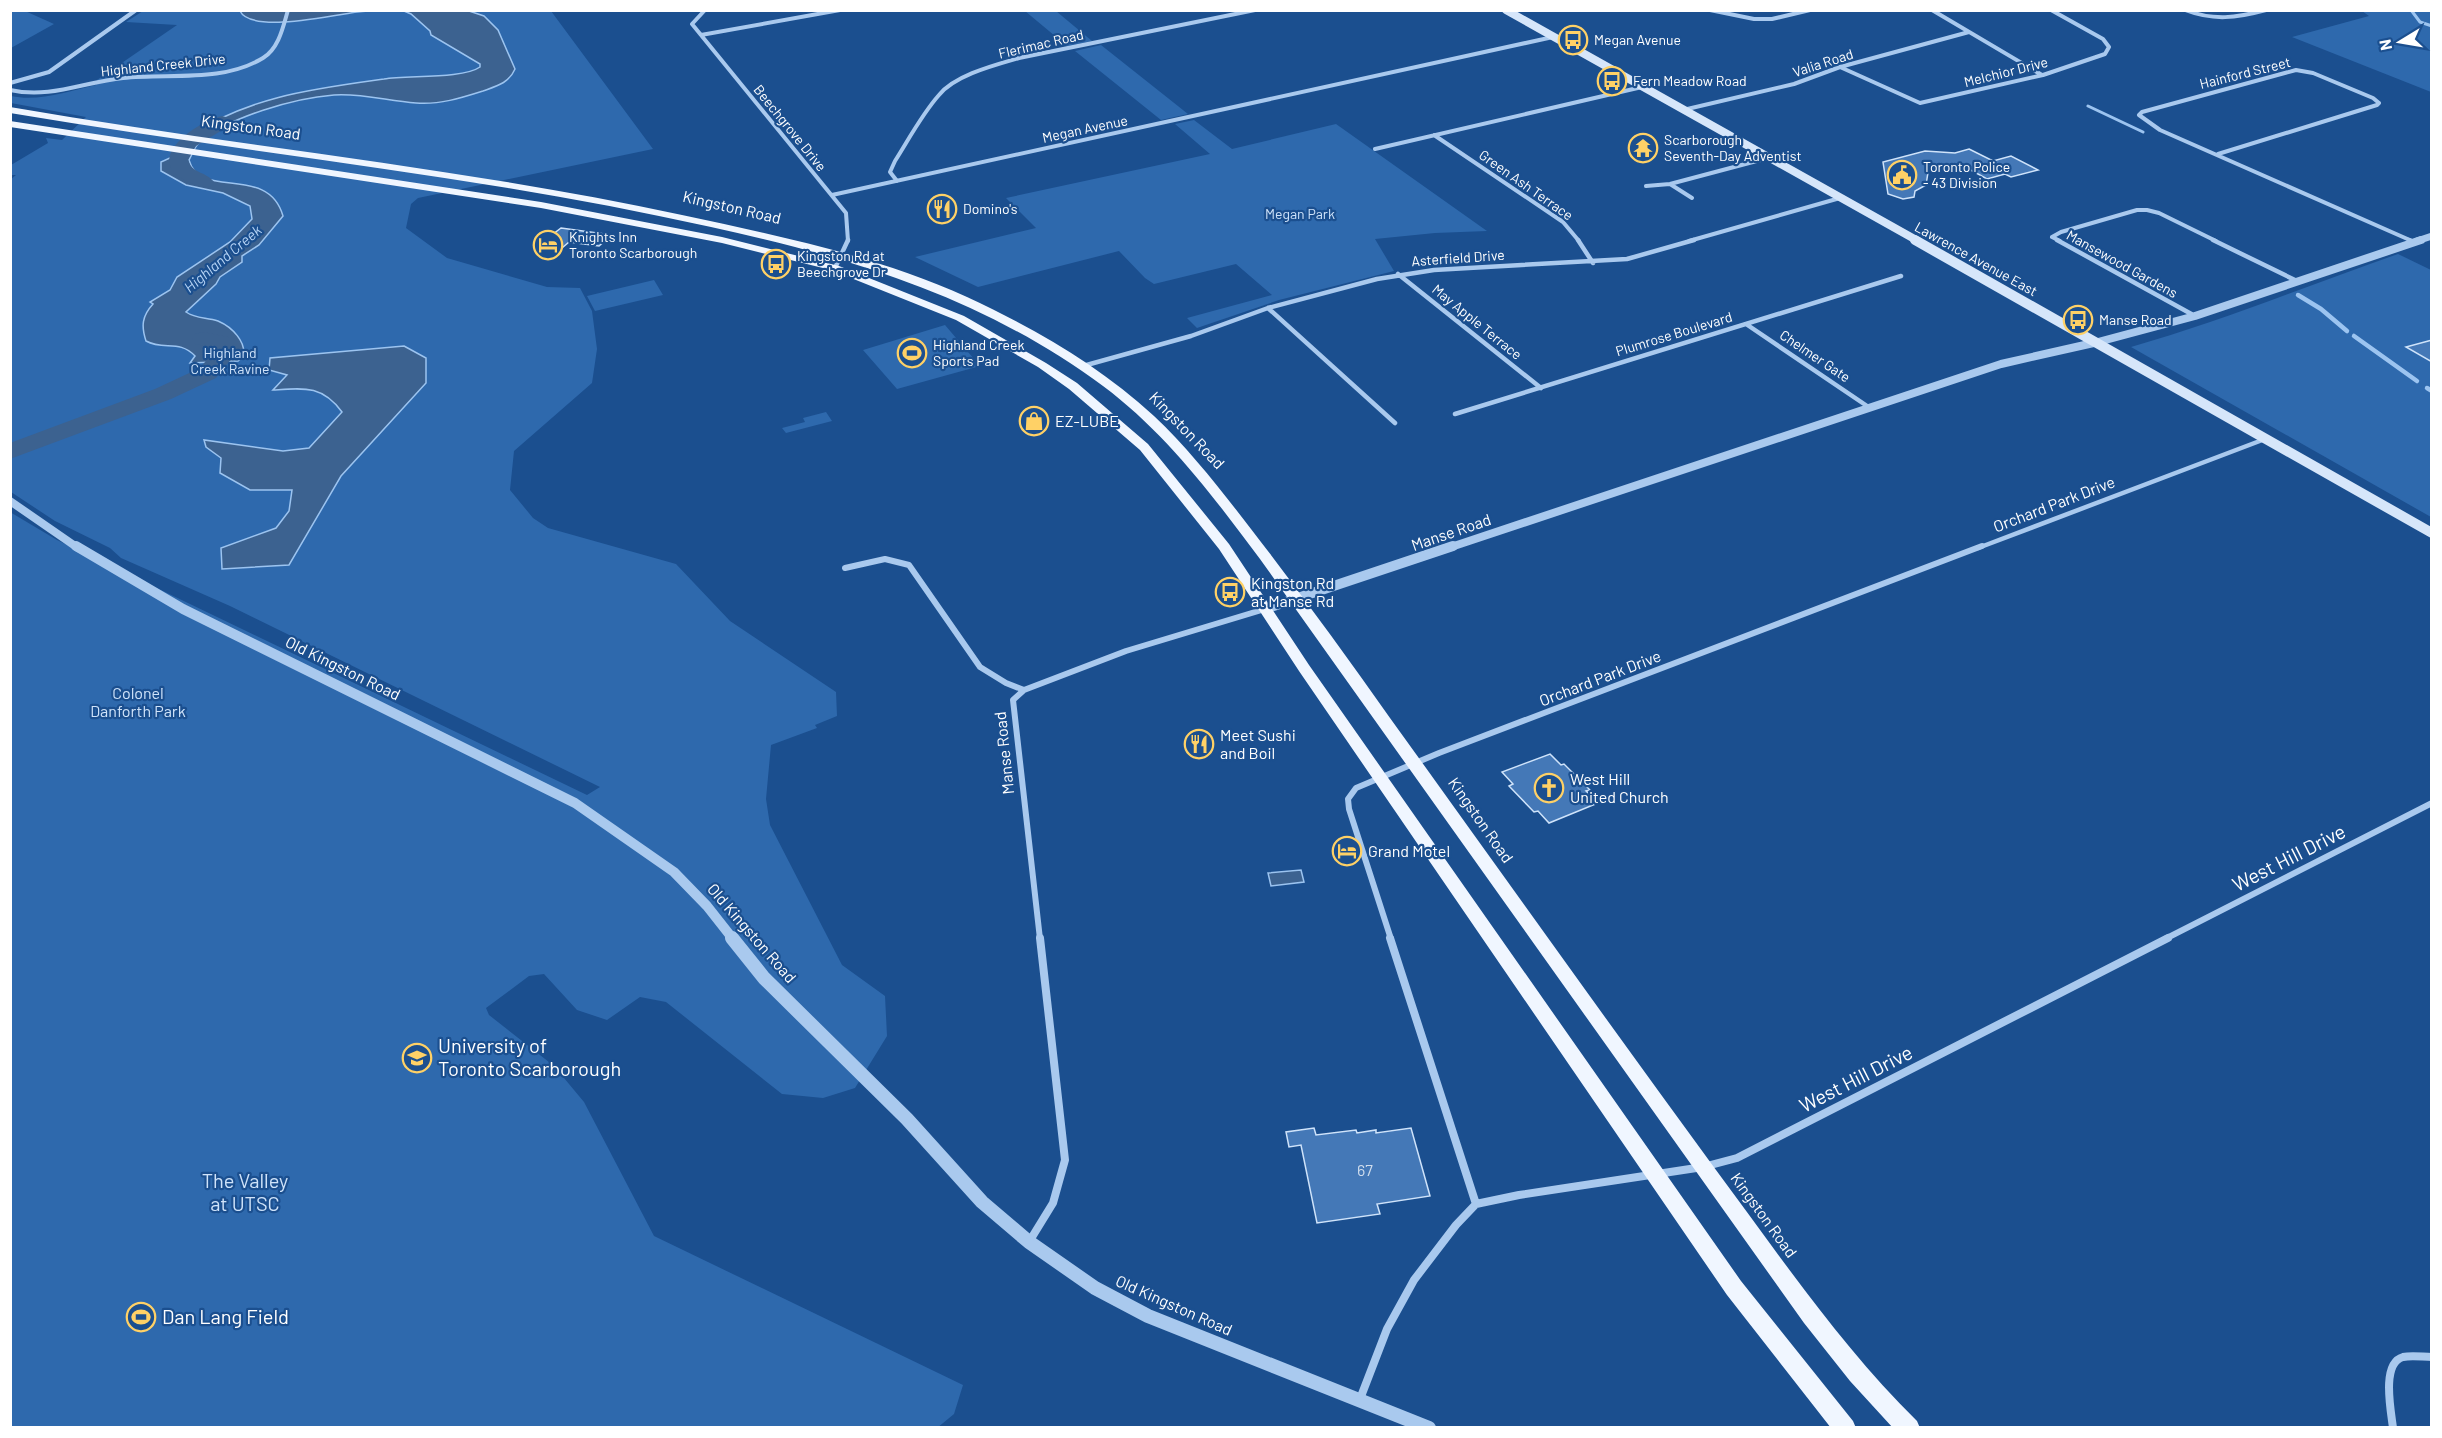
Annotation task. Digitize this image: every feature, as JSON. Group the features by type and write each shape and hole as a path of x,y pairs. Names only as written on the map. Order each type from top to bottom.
{"main road":[{"name":"Lawrence Avenue East","path":"1506,10 2098,342 2432,533"},
{"name":"Kingston Road","path":"10,110 662,212 841,255 903,274 990,312 1082,366 1135,406 1170,438 1203,475 1299,599 1703,1167 1849,1366 1909,1428"},
{"path":"10,124 76,135"},
{"path":"10,130 76,135"},
{"name":"Kingston Road","path":"76,135 541,205 722,240 834,268 960,318 1042,365 1094,402 1144,447 1224,547 1379,778 1734,1288 1845,1428"}],"street":[{"path":"10,83 49,72 136,10"},
{"name":"Highland Creek Drive","path":"10,90 27,94 44,93 119,78 182,76 233,68 267,56 278,42 288,10"},
{"path":"705,10 692,24 701,35 840,10"},
{"name":"Flerimac Road","path":"897,181 890,172 895,161 940,93 962,79 1019,58 1255,10"},
{"path":"1710,10 1754,19 1772,19 1810,10"},
{"path":"1932,10 2043,75"},
{"name":"Melchior Drive","path":"1840,67 1920,103 2043,75 2105,54 2109,47 2103,39 2051,10"},
{"path":"2185,10 2213,20 2225,21 2266,10"},
{"name":"Valia Road","path":"1682,110 1794,84 1840,67 1969,32"},
{"name":"Beechgrove Drive","path":"701,35 846,213 849,238 834,268"},
{"name":"Megan Avenue","path":"832,195 1553,37"},
{"name":"Hainford Street","path":"2218,154 2379,103 2373,98 2300,70 2274,75 2139,114 2147,123 2414,242"},
{"path":"1375,149 1641,87"},
{"name":"Green Ash Terrace","path":"1434,135 1563,222 1572,230 1593,263"},
{"path":"1646,186 1670,184 1768,158"},
{"path":"1670,184 1692,198"},
{"name":"Asterfield Drive","path":"1082,366 1191,336 1268,308 1398,274 1627,259 1840,198"},
{"name":"Mansewood Gardens","path":"2195,316 2052,237 2104,219 2137,210 2147,210 2297,282"},
{"name":"Manse Road","path":"1029,1242 1046,1220 1059,1192 1065,1160 1013,700 1024,690 1126,651 1299,599 2001,364 2098,342 2195,316 2432,236"},
{"name":"May Apple Terrace","path":"1398,274 1541,388"},
{"name":"Plumrose Boulevard","path":"1455,414 1901,276"},
{"path":"1268,308 1395,423"},
{"name":"Chelmer Gate","path":"1746,324 1870,408"},
{"name":"Orchard Park Drive","path":"1476,1204 1349,809 1348,799 1356,788 1439,753 2265,439"},
{"name":"Old Kingston Road","path":"10,501 88,555 183,609 575,803 674,872 707,906 764,978 907,1119 982,1202 1029,1242 1095,1288 1148,1316 1429,1428"},
{"path":"845,568 880,559 899,561 909,565 980,668 1024,690"},
{"name":"West Hill Drive","path":"1476,1204 1519,1195 1703,1167 1743,1155 2432,803"},
{"path":"1359,1401 1387,1329 1414,1280 1476,1204"},
{"path":"2393,1428 2389,1373 2394,1362 2401,1358 2432,1357"}],"green space":[{"path":"11,10 25,11 54,24 11,48"},
{"path":"143,11 551,11 653,149 418,198 411,204 406,228 447,258 547,287 580,288 592,311 597,349 592,383 514,451 510,490 533,518 548,528 676,564 730,621 836,692 837,716 815,725 817,728 771,745 766,799 770,825 842,965 885,996 887,1036 855,1088 823,1098 782,1094 666,1002 640,997 607,1020 577,1010 544,974 529,976 486,1008 489,1015 554,1066 584,1102 654,1236 963,1385 954,1414 937,1428 11,1427 10,512 57,540 587,795 600,787 230,606 121,558 110,548 55,521 11,492 10,180 16,175 11,175 11,165 48,143 46,138 62,140 86,117 11,103 11,96 43,97 96,85 97,80 177,25 126,22"},
{"path":"1025,11 1056,11 1092,41 1067,46"},
{"path":"2362,11 2431,11 2431,92 2292,37 2369,16"},
{"path":"1101,45 1188,114 1161,120 1075,51"},
{"name":"Megan Park","path":"1194,120 1232,149 1336,124 1487,231 1375,239 1394,271 1279,300 1197,328 1187,318 1272,295 1236,264 1154,284 1145,278 1119,251 978,287 915,257 1036,228 1006,198 1210,154 1175,124"},
{"path":"2398,254 2431,270 2431,517 2131,347 2232,314"},
{"path":"654,280 663,295 595,311 587,296"},
{"path":"945,325 980,366 897,389 863,350"},
{"path":"826,412 832,421 786,433 782,428 805,422 803,418"}],"water":[{"path":"240,11 369,11 276,22 247,18"},
{"path":"404,11 469,11 484,16 498,30 515,69 502,83 442,102 416,103 344,95 318,97 262,110 211,134 197,146 189,160 196,172 206,179 250,186 264,191 275,200 283,216 259,245 242,256 242,262 220,277 216,284 186,312 218,321 228,327 241,341 243,357 238,361 190,363 195,356 183,348 146,341 143,331 144,321 153,304 150,302 170,290 177,277 230,242 252,219 250,206 223,193 186,185 161,171 161,162 181,153 188,145 187,137 211,123 258,103 307,91 394,78 461,73 480,67 480,64 431,35 430,31 411,14"},
{"path":"404,346 426,358 426,383 341,476 289,565 222,569 221,548 276,528 289,511 292,490 250,490 220,473 221,458 206,447 204,440 283,451 309,448 342,412 327,397 312,390 273,390 287,375 269,370 270,358"},
{"path":"1301,870 1304,882 1271,886 1268,873"}],"building":[{"name":"Toronto Police - 43 Division","path":"1969,149 1993,161 2011,156 2038,170 2011,177 2005,174 1987,179 1969,169 1929,166 1926,185 1915,191 1914,197 1903,199 1888,194 1883,162 1925,151 1955,153"},
{"name":"Knights Inn Toronto Scarborough","path":"561,228 612,235 599,246 569,242 562,248 540,244"},
{"path":"2432,340 2432,362 2406,347"},
{"name":"West Hill United Church","path":"1550,754 1561,765 1564,764 1590,790 1586,791 1598,803 1549,823 1538,811 1534,812 1509,786 1513,784 1502,772"},
{"path":"1314,1128 1316,1135 1356,1130 1357,1133 1376,1130 1376,1133 1411,1128 1430,1196 1377,1204 1380,1214 1317,1223 1301,1145 1289,1147 1286,1132"}],"waterway":[{"path":"2411,10 2420,22 2432,26"},
{"path":"2088,106 2143,132"},
{"name":"Highland Creek","path":"204,182 188,175 180,167 178,159 189,142 222,122"},
{"path":"2298,295 2321,309 2347,331"},
{"path":"2354,336 2417,381"},
{"name":"Highland Creek","path":"10,452 163,394 208,373 226,351 220,342 203,339"},
{"path":"2427,388 2432,391"}],"place":[{"name":"Megan Avenue","path":"1573,40"},
{"name":"Fern Meadow Road","path":"1612,81"},
{"name":"Scarborough Seventh-Day Adventist","path":"1643,148"},
{"name":"Toronto Police - 43 Division","path":"1902,175"},
{"name":"Domino's","path":"942,209"},
{"name":"Knights Inn Toronto Scarborough","path":"548,245"},
{"name":"Kingston Rd at Beechgrove Dr","path":"776,264"},
{"name":"Manse Road","path":"2078,320"},
{"name":"Highland Creek Sports Pad","path":"912,353"},
{"name":"EZ-LUBE","path":"1034,421"},
{"name":"Kingston Rd at Manse Rd","path":"1230,592"},
{"name":"Meet Sushi and Boil","path":"1199,744"},
{"name":"West Hill United Church","path":"1549,788"},
{"name":"Grand Motel","path":"1347,851"},
{"name":"University of Toronto Scarborough","path":"417,1058"},
{"name":"Dan Lang Field","path":"141,1317"}],"park label":[{"name":"Highland Creek Ravine","path":"230,362"},
{"name":"Colonel Danforth Park","path":"138,702"},
{"name":"The Valley at UTSC","path":"245,1192"}]}
